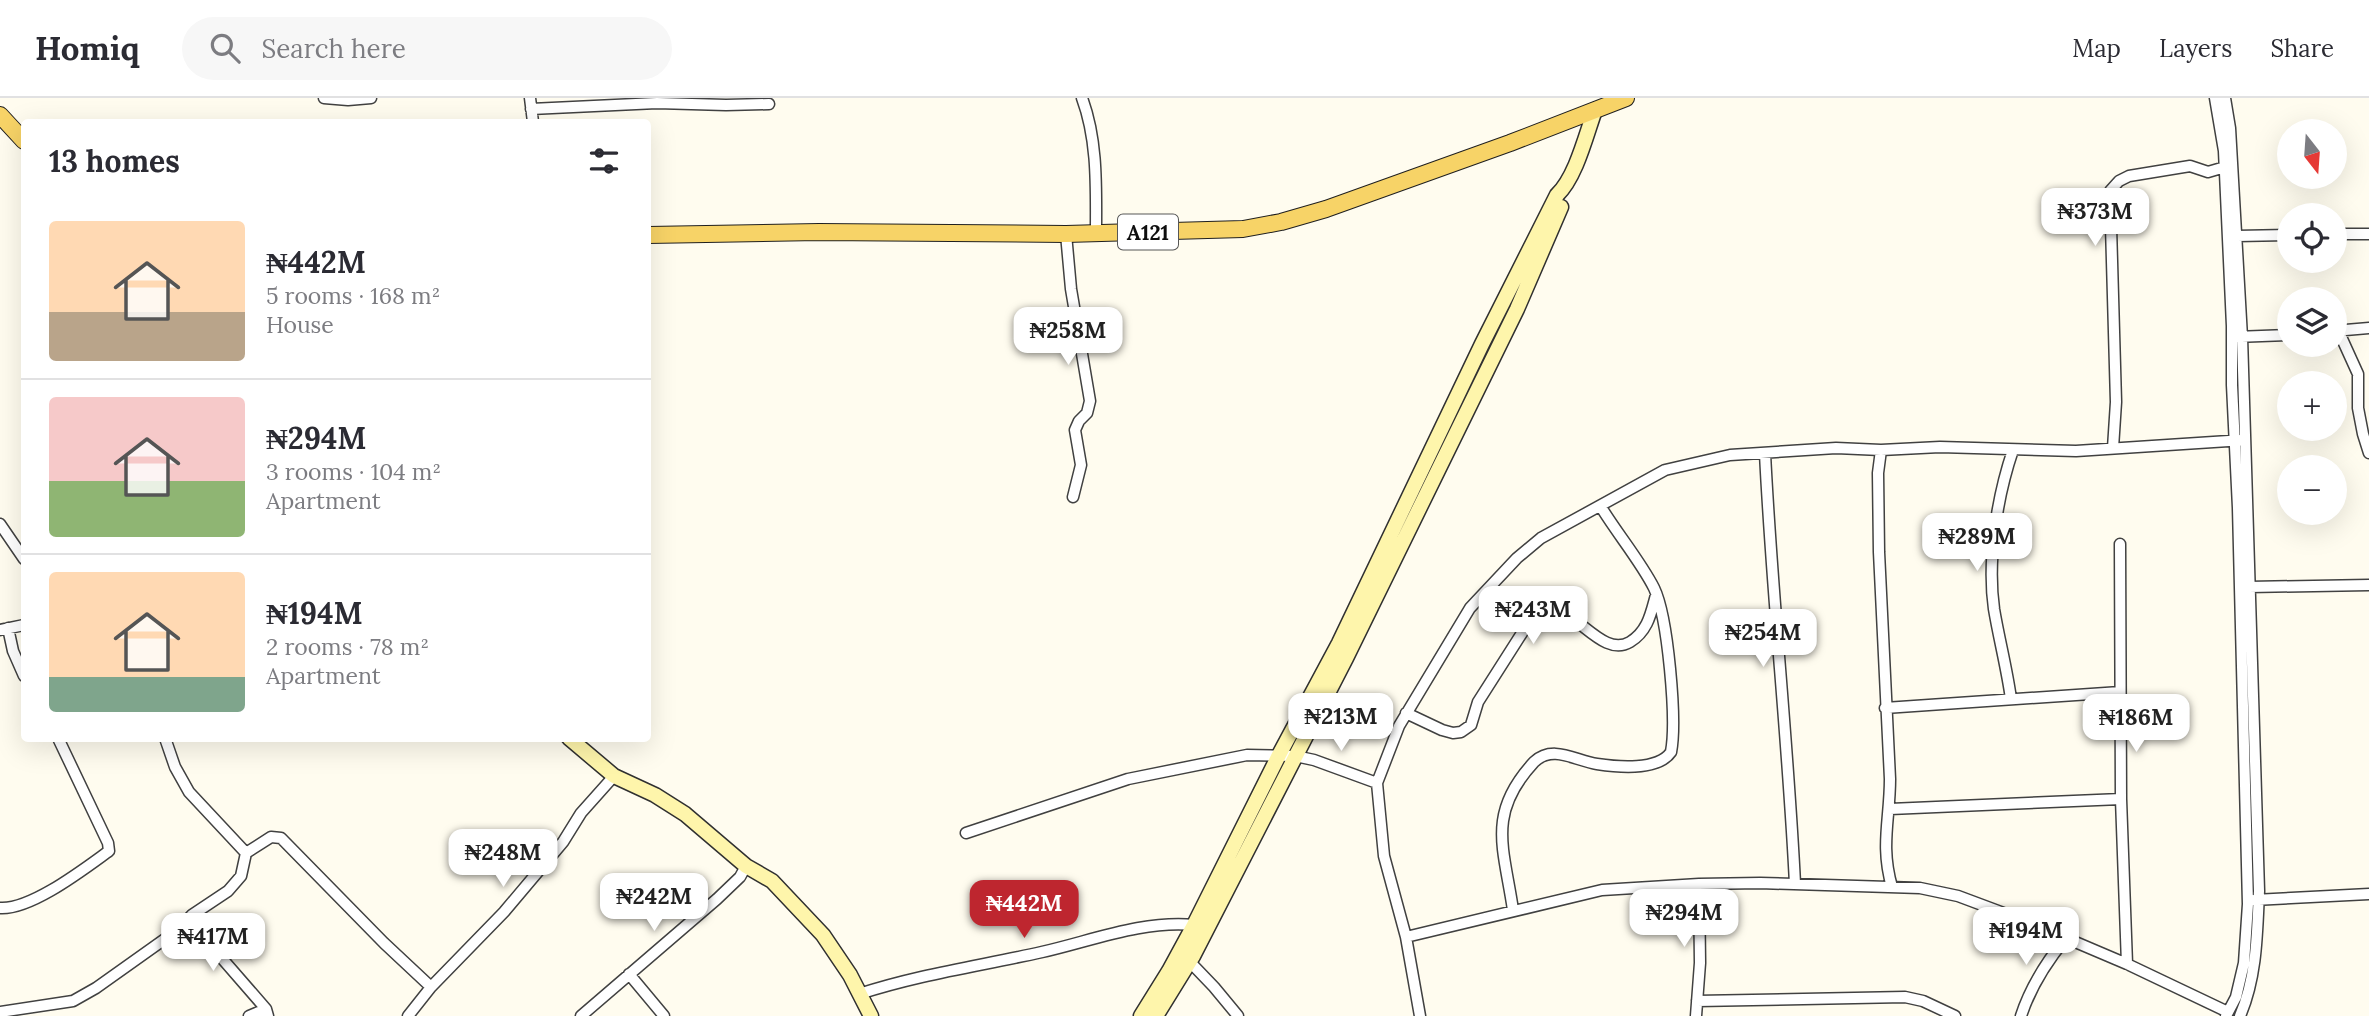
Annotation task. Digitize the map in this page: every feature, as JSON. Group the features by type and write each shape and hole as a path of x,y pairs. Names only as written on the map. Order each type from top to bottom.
{"main road":[{"name":"A121","path":"651,235 819,232 1066,234 1219,230 1281,222 1421,176 1626,98"},
{"path":"1141,1016 1194,925 1279,755 1339,643 1482,344 1557,195 1563,189 1595,110"},
{"path":"0,115 21,138"},
{"path":"1156,1016 1190,962 1346,658 1517,309 1564,198 1563,189"},
{"path":"574,742 614,776 655,795 685,814 746,866 772,881 794,901 838,956 871,1016"}],"street":[{"path":"324,98 371,98"},
{"path":"1082,98 1091,131 1096,169 1096,233"},
{"path":"2216,98 2225,167 2237,337"},
{"path":"2225,98 2230,128 2237,236 2240,569 2255,969 2241,1016"},
{"path":"531,104 769,104"},
{"path":"2113,448 2116,402 2110,191 2119,181 2129,176 2190,166 2208,173 2225,167"},
{"path":"1066,234 1071,289 1090,401 1087,413 1074,430 1082,465 1073,497"},
{"path":"2347,234 2369,234"},
{"path":"2237,236 2277,235"},
{"path":"2347,330 2369,328"},
{"path":"2237,337 2277,335"},
{"path":"2347,351 2358,374 2358,408 2369,453"},
{"path":"1420,1016 1406,937 1384,856 1377,783 1406,713 1470,608 1497,578 1541,538 1665,470 1730,455 1836,448 1881,450 1940,447 2076,451 2239,441"},
{"path":"1406,937 1602,890 1699,884 1920,888 1958,896 2066,938 2127,964 2227,1014 2236,997 2244,964 2253,900 2249,587 2239,441"},
{"path":"1881,450 1878,473 1878,552 1890,809 1884,834 1884,850 1892,887"},
{"path":"2011,699 1992,583 1994,544 2006,471 2013,450"},
{"path":"1765,453 1771,568 1792,820 1794,884"},
{"path":"1513,910 1501,845 1505,808 1507,798 1539,757 1556,753 1596,764 1644,765 1661,760 1671,752 1669,670 1664,622 1656,594 1601,507"},
{"path":"0,524 21,555"},
{"path":"2120,544 2121,799 2127,964"},
{"path":"2249,587 2369,585"},
{"path":"1406,713 1442,730 1461,732 1471,725 1478,702 1530,622 1538,614 1555,610 1612,645 1621,645 1629,643 1643,629 1650,618 1656,594"},
{"path":"4,629 21,669"},
{"path":"1885,708 2120,692"},
{"path":"0,908 33,901 109,851 105,836 60,742"},
{"path":"166,742 189,792 246,853"},
{"path":"967,833 1152,773 1247,755 1295,756 1314,760 1377,783"},
{"path":"408,1016 430,987 504,912 563,842 581,813 614,776"},
{"path":"1890,809 2121,799"},
{"path":"0,1012 73,1001 96,988 228,891 241,876 246,853 271,837 281,838 430,987"},
{"path":"581,1016 717,899 740,877 746,866"},
{"path":"1696,1016 1700,964 1699,884"},
{"path":"2253,900 2369,894"},
{"path":"192,915 206,940 267,1013"},
{"path":"859,994 957,967 1022,957 1093,938 1175,923 1194,925"},
{"path":"2021,1016 2045,967 2066,938"},
{"path":"1190,962 1238,1016"},
{"path":"629,974 664,1016"},
{"path":"1698,1001 1905,997 1923,1001 1955,1016"},
{"path":"249,1016 267,1013"}]}
